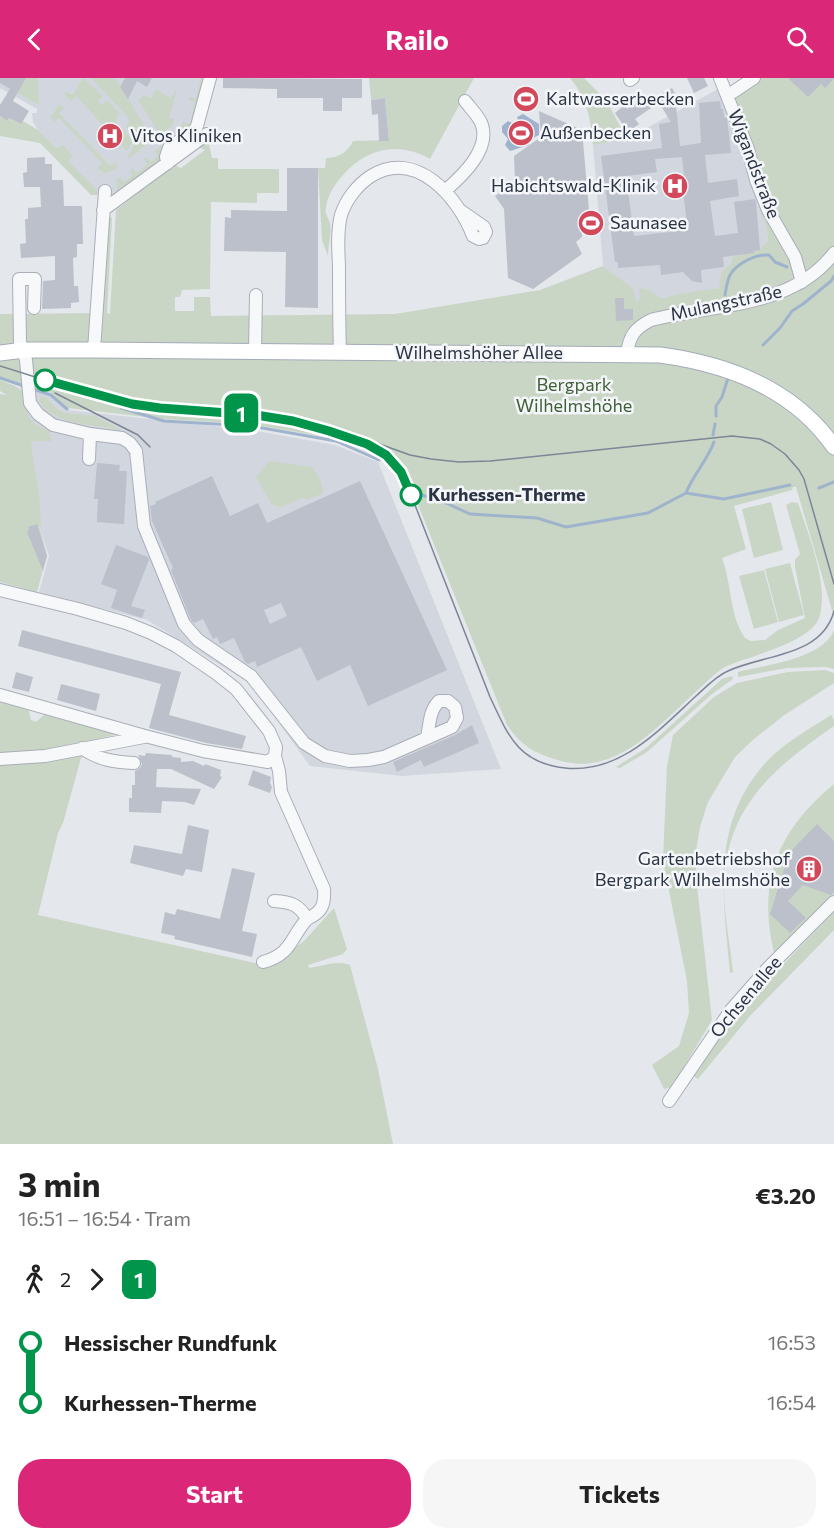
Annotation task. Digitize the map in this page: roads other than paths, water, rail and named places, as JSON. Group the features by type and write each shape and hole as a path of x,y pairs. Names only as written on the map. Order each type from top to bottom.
{"main road":[{"name":"Wilhelmshöher Allee","path":"0,347 24,351"},
{"name":"Wilhelmshöher Allee","path":"0,353 94,350 255,351 627,354 682,358 730,369 778,394 808,416 834,447"}],"street":[{"path":"168,163 166,157 169,148 195,130 197,126 210,78"},
{"name":"Wigandstraße","path":"720,78 748,149 756,180 768,210 795,257 802,282"},
{"path":"727,96 754,78"},
{"path":"446,190 468,168 483,142 481,123 465,101"},
{"path":"103,210 207,134"},
{"path":"340,352 338,238 341,216 348,199 364,180 381,170 406,168 439,184 461,211"},
{"path":"94,350 105,191"},
{"name":"Mulangstraße","path":"627,354 629,340 639,326 651,320 760,299 787,291 820,270 834,254"},
{"path":"34,308 35,279 19,279 20,342 26,360 30,403 38,414 53,425 90,434 122,438 136,451 144,526 184,624 198,640 251,676 304,743 325,756 350,761 368,760 384,757 427,737"},
{"path":"255,351 256,295"},
{"path":"89,459 90,434"},
{"path":"0,590 126,623 176,646 217,674 249,704 269,732 276,747 274,756 279,771 281,792 315,866 324,889 325,902 317,914 307,919 284,952 274,959 263,962"},
{"path":"0,695 145,736 258,762 268,762 274,756"},
{"path":"0,759 45,756 145,736"},
{"path":"82,748 91,755 111,761 134,763"},
{"path":"303,872 315,866"},
{"path":"274,901 291,902 302,910 307,919"},
{"name":"Ochsenallee","path":"669,1101 732,1010 768,968 834,902"}],"water":[{"name":"Außenbecken","path":"523,114 539,124 539,135 529,140 529,145 510,151 505,145 508,139 502,132 502,126 508,121 516,125 519,123 517,117"}],"waterway":[{"path":"725,295 730,275 747,260 769,255 775,262 787,267"},
{"path":"763,345 780,328 792,311 831,281 834,276"},
{"path":"0,378 24,386"},
{"path":"716,416 716,406 722,397 728,378"},
{"path":"33,389 51,395 67,409"},
{"path":"121,408 164,421 251,426 336,441 379,460"},
{"path":"713,435 715,424"},
{"path":"416,493 470,514 537,518 566,527 648,513 686,493 714,442"},
{"path":"819,488 834,482"},
{"path":"686,493 724,499 790,485"}],"tram line":[{"path":"0,366 131,404 167,409 240,413 297,423 324,430 377,450 393,463 406,482 490,697 509,735 525,753 549,765 585,768 621,757 653,735 724,673 742,665 805,646 827,626 834,611"},
{"name":"1","path":"45,380 132,404 256,415 293,421 329,431 367,444 386,455 401,472 411,495"},
{"path":"55,393 138,435 150,447"},
{"path":"374,442 410,455 459,462 490,461 732,436 760,439 785,454 804,479 834,584"}],"place":[{"name":"Kaltwasserbecken","path":"526,99"},
{"name":"Außenbecken","path":"521,133"},
{"name":"Vitos Kliniken","path":"110,136"},
{"name":"Habichtswald-Klinik","path":"675,186"},
{"name":"Saunasee","path":"591,223"},
{"name":"Kurhessen-Therme","path":"411,495"},
{"name":"Gartenbetriebshof Bergpark Wilhelmshöhe","path":"809,869"}],"park label":[{"name":"Bergpark Wilhelmshöhe","path":"574,395"}]}
